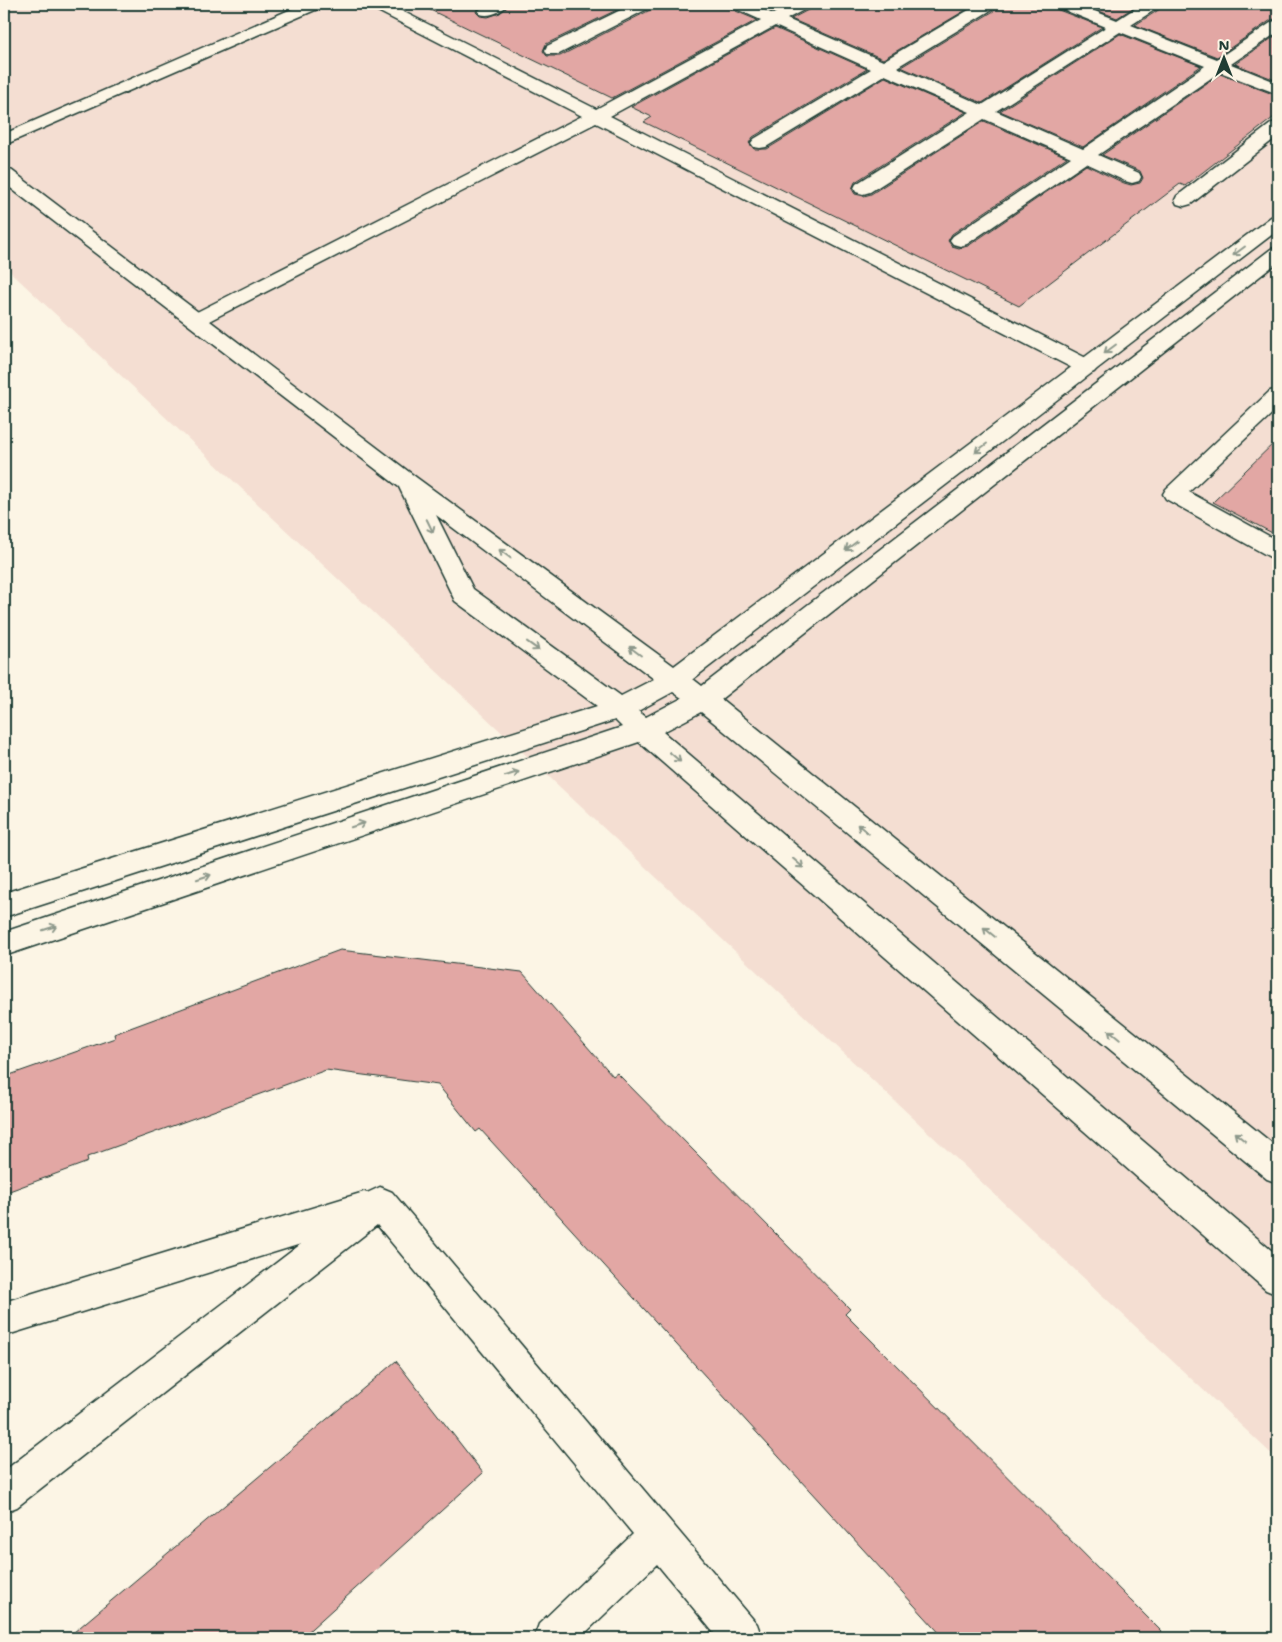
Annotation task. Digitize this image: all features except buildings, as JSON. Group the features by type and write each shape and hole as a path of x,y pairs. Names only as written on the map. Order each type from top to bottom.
{"street":[{"path":"4,140 316,4"},
{"path":"376,4 1087,367"},
{"path":"553,50 645,4"},
{"path":"738,4 1132,177"},
{"path":"196,320 597,116 803,4"},
{"path":"760,143 990,4"},
{"path":"1063,4 1278,89"},
{"path":"863,188 1153,4"},
{"path":"960,240 1278,25"},
{"path":"1184,200 1278,127"},
{"path":"4,174 409,483 674,680 703,699 1278,1168"},
{"path":"4,905 619,708 674,680 1278,221"},
{"path":"4,944 643,730 703,699 1278,253"},
{"path":"1278,396 1174,494 1278,551"},
{"path":"409,483 464,595 619,708 1278,1278"},
{"path":"4,1320 380,1204"},
{"path":"4,1494 380,1204"},
{"path":"380,1204 743,1638"},
{"path":"553,1638 658,1536"}],"shaded area":[{"path":"22,4 1278,4 1278,1460 4,266 4,11"}]}
